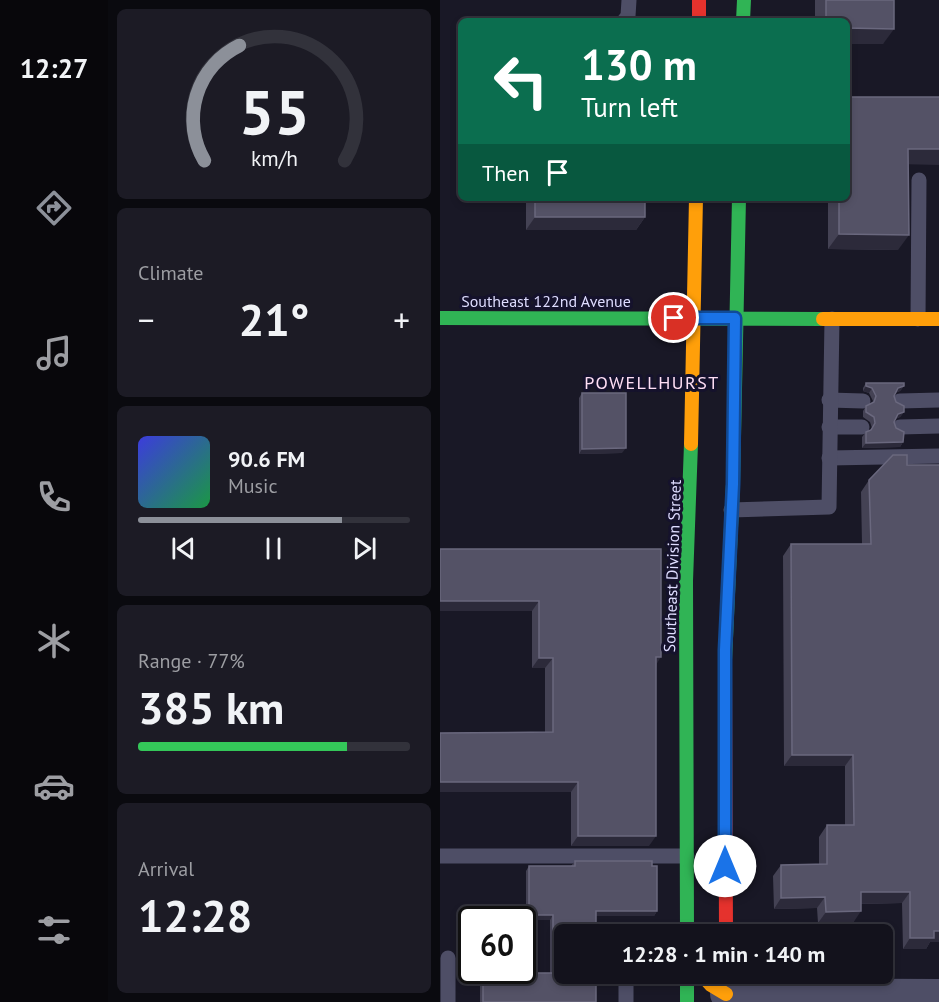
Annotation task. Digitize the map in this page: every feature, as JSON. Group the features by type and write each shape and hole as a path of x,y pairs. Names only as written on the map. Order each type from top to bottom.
{"main road":[{"path":"699,18 700,0"},
{"path":"743,18 744,0"},
{"name":"Southeast Division Street","path":"687,924 686,581 691,470 696,201"},
{"path":"726,924 725,650 739,201"},
{"name":"Southeast 122nd Avenue","path":"440,318 940,319"},
{"path":"687,984 687,1002"},
{"path":"710,984 726,990"}],"street":[{"path":"726,990 815,998 940,995"}],"lane":[{"path":"626,18 629,0"},
{"path":"918,320 919,180"},
{"path":"731,510 829,507 832,319"},
{"path":"829,400 863,401"},
{"path":"900,401 940,400"},
{"path":"900,427 940,426"},
{"path":"829,427 862,427"},
{"path":"829,458 940,456"},
{"path":"440,856 687,855"},
{"path":"448,958 448,1002"},
{"path":"626,984 626,1002"}],"building":[{"path":"826,0 894,0 894,29 850,28 850,18 826,18"},
{"path":"850,97 940,97 940,149 908,149 909,235 839,234 839,201 850,201"},
{"path":"535,201 645,201 645,217 535,217"},
{"path":"866,383 904,383 904,386 898,388 894,396 896,402 904,406 904,412 898,414 894,422 896,428 904,432 903,442 866,443 866,432 871,430 875,423 874,417 866,412 866,406 874,402 876,396 872,388 866,386"},
{"path":"582,393 626,393 626,448 582,449"},
{"path":"893,455 907,455 907,465 940,465 940,931 934,931 934,938 910,938 910,892 861,892 861,911 826,912 825,897 781,898 781,865 827,864 827,825 854,825 853,755 792,755 791,544 871,544 869,480"},
{"path":"440,549 661,549 661,657 656,657 656,836 578,836 578,782 440,782 440,733 553,732 553,658 539,658 539,601 440,601"},
{"path":"575,861 652,861 652,866 657,866 657,911 596,911 596,924 554,924 554,984 596,984 596,1002 483,1002 483,984 536,984 536,973 553,973 553,915 536,915 536,906 529,906 529,866 575,866"}],"traffic: fast":[{"path":"743,18 744,0"},
{"path":"725,660 733,484 739,201"},
{"path":"440,318 823,319"},
{"path":"687,924 686,581 691,444"},
{"path":"687,984 687,1002"}],"traffic: slow":[{"path":"691,444 696,201"},
{"path":"823,319 940,319"},
{"path":"710,984 726,994"}],"traffic: jam":[{"path":"699,0 699,18"},
{"path":"725,660 726,924"}],"district":[{"name":"POWELLHURST","path":"652,382"}],"route":[{"path":"674,318 735,318 733,484 725,650 725,866"}]}
